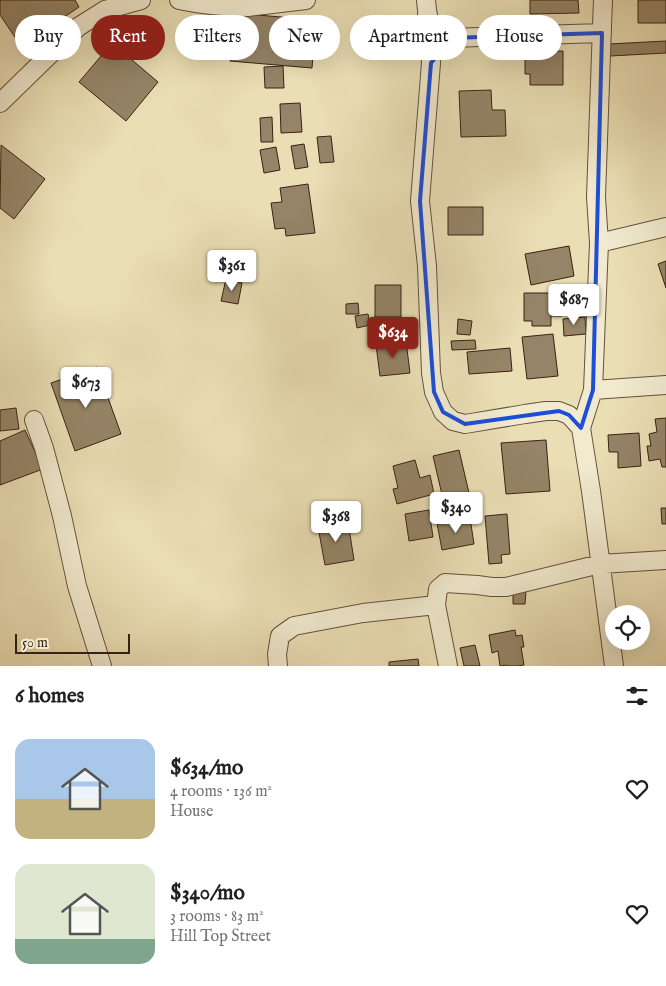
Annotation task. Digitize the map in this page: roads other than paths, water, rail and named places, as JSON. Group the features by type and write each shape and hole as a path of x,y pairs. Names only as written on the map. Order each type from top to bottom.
{"street":[{"path":"0,103 78,27 105,10 141,0"},
{"path":"180,0 248,8 306,0"},
{"path":"603,0 596,197 599,243 593,390 581,428 614,666"},
{"path":"427,7 430,63 420,201 428,266 431,373 434,392 443,412 453,420 465,424 546,411 558,411 569,415 581,428"},
{"path":"467,38 602,34"},
{"path":"599,243 666,227"},
{"path":"593,390 666,385"},
{"path":"34,420 44,448 62,516 76,586 102,666"},
{"path":"278,666 277,654 280,636 294,626 363,613 410,607 437,597 445,584 506,586 600,564 666,560"},
{"path":"437,597 448,666"}]}
